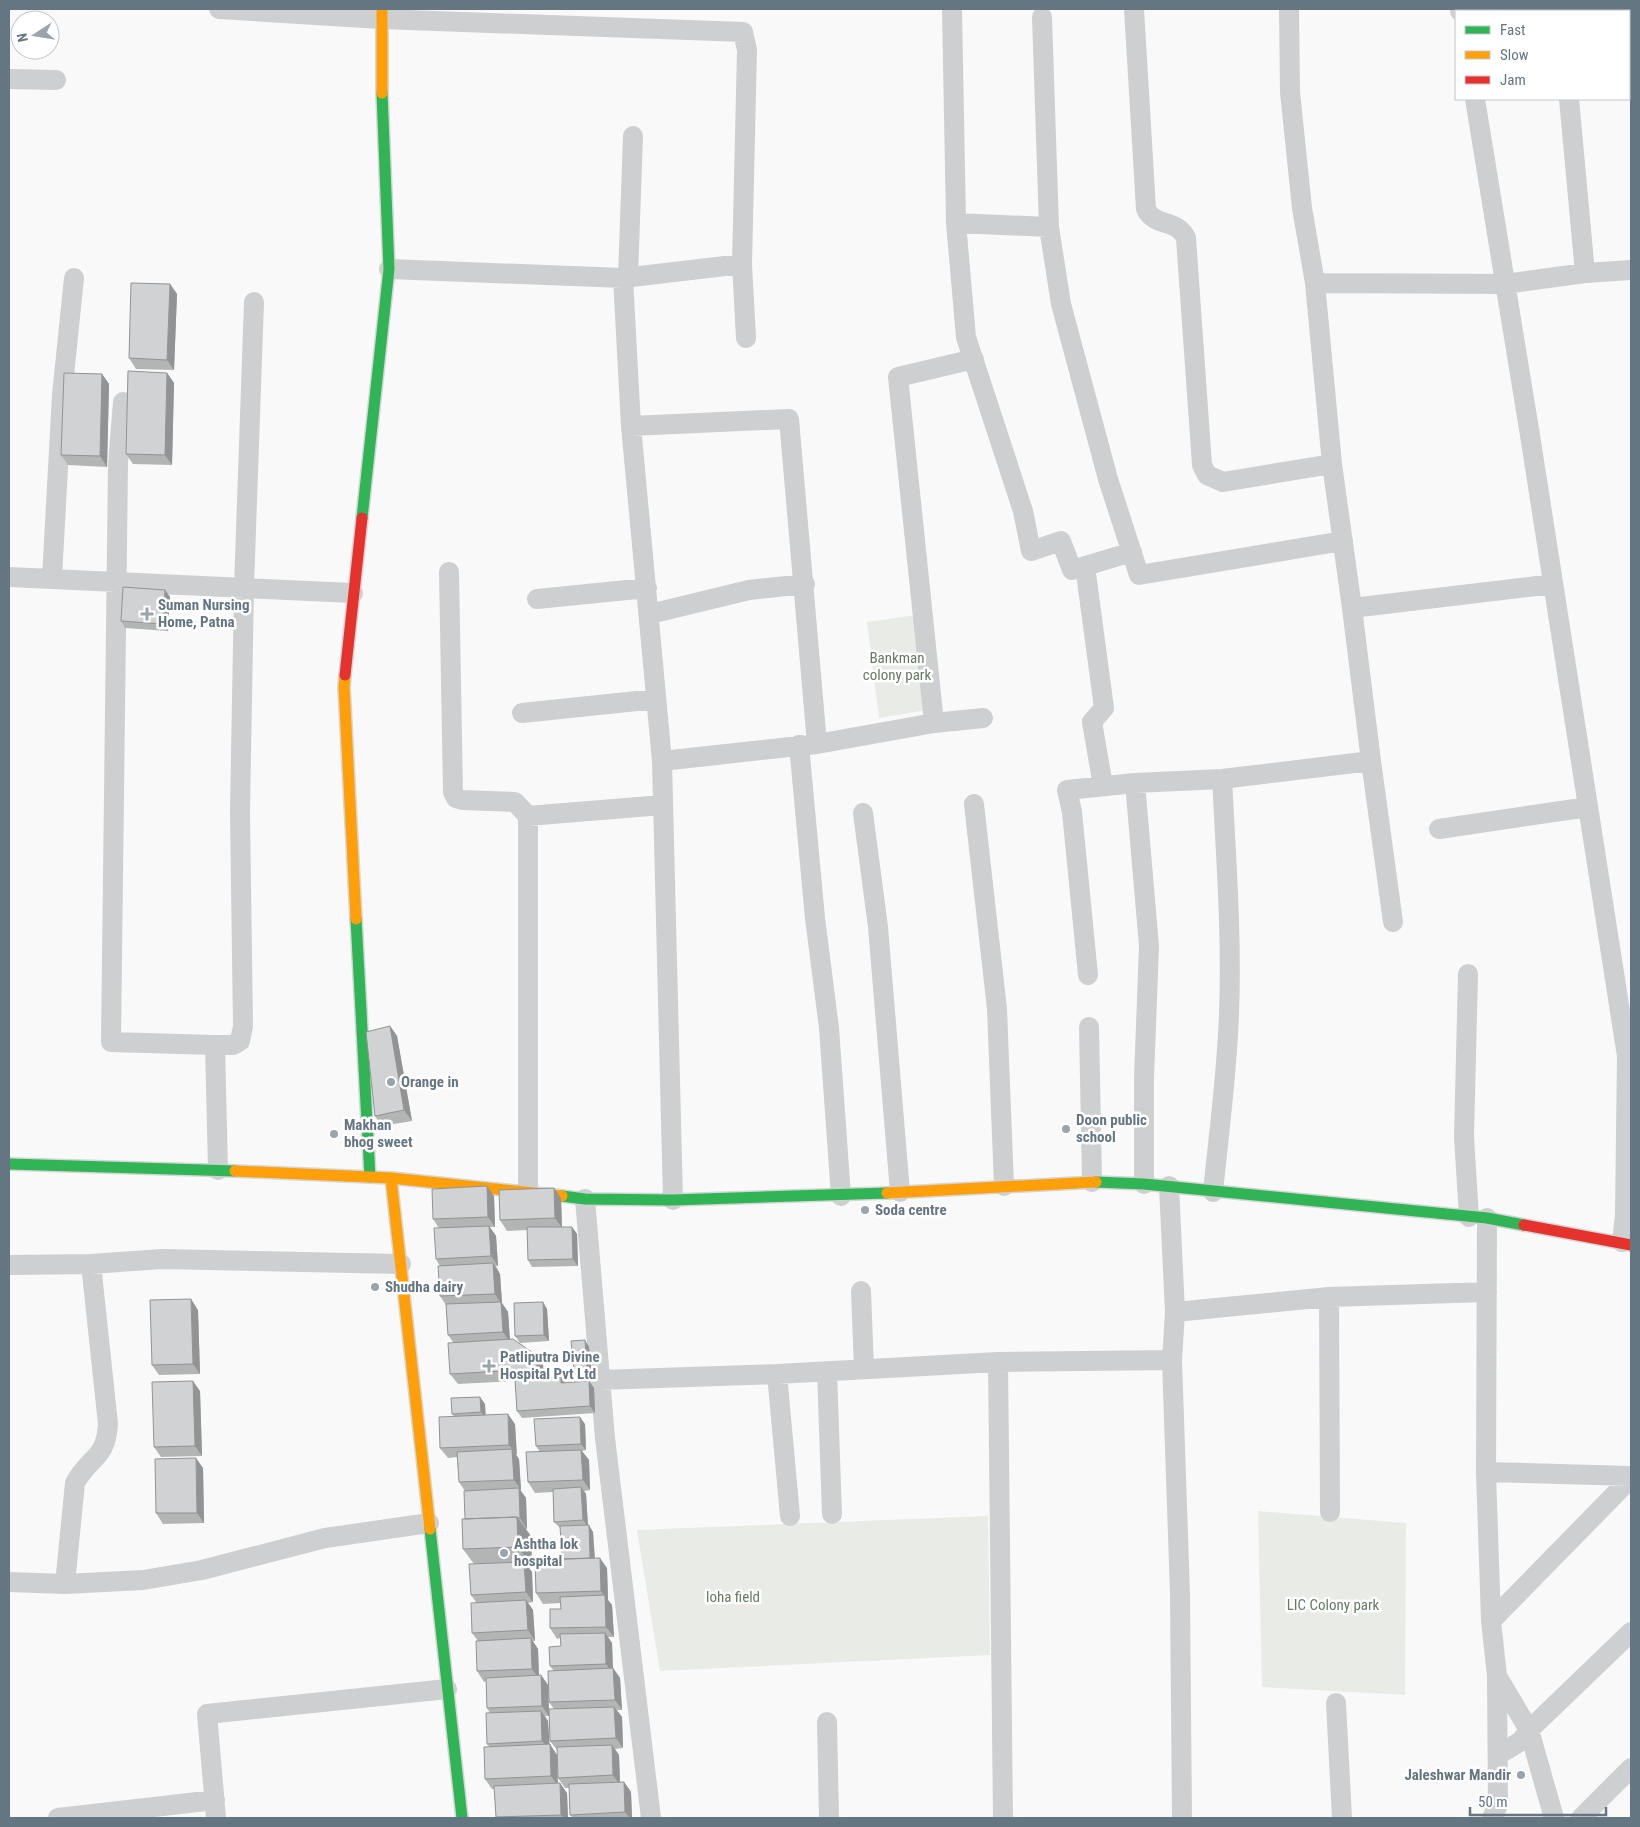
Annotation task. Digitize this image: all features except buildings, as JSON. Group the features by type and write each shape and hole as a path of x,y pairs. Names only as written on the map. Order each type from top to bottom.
{"street":[{"path":"219,9 382,14 743,32 747,50 742,264 746,338"},
{"path":"952,9 956,223 966,337 1023,511 1031,551 1062,540 1072,570 1132,552"},
{"path":"1134,9 1146,208 1149,216 1155,220 1178,226 1186,238 1202,465 1206,475 1223,482 1332,464"},
{"path":"1289,9 1290,92 1302,208 1315,283 1332,464 1394,922"},
{"path":"370,1177 344,687 389,269 388,202 382,112 382,14"},
{"path":"1042,16 1049,227 1062,304 1108,478 1140,575 1343,541"},
{"path":"9,78 56,80"},
{"path":"9,1164 218,1170 391,1178 585,1199 673,1200 841,1196 1092,1182 1144,1184 1478,1218 1626,1244 1627,1056 1623,982 1588,807 1475,100"},
{"path":"1569,100 1585,273"},
{"path":"633,136 625,277 631,426 650,614 662,761 673,1200"},
{"path":"956,223 1049,227"},
{"path":"389,269 625,277 742,264"},
{"path":"1315,283 1505,284 1585,273 1631,270"},
{"path":"52,578 62,395 74,278"},
{"path":"122,402 118,464 116,580 112,1042 233,1045 240,1042 243,1026 240,812 244,588 254,302"},
{"path":"934,723 898,377 974,360"},
{"path":"631,426 789,418 805,584 808,745 815,918 829,1028 841,1196"},
{"path":"1085,566 1104,708 1092,722 1103,786"},
{"path":"449,572 453,792 456,798 462,800 515,802 528,816 528,1192"},
{"path":"9,577 116,580 353,593"},
{"path":"650,614 750,590 805,584"},
{"path":"1352,608 1553,584"},
{"path":"537,599 647,588"},
{"path":"522,713 656,699"},
{"path":"662,761 808,745 934,723 983,718"},
{"path":"1088,975 1072,812 1067,790 1135,783 1222,779 1371,761"},
{"path":"1213,1192 1227,1057 1229,1012 1229,922 1222,779"},
{"path":"1135,783 1149,946 1144,1078 1144,1184"},
{"path":"974,804 997,1010 1004,1186"},
{"path":"528,816 662,805"},
{"path":"1439,829 1588,807"},
{"path":"862,813 878,927 900,1192"},
{"path":"1468,974 1464,1136 1478,1218 1486,1292 1486,1472 1491,1621 1497,1676 1498,1805 1492,1818"},
{"path":"1089,1027 1092,1182"},
{"path":"215,1045 218,1170"},
{"path":"391,1178 462,1818"},
{"path":"1169,1186 1175,1312 1172,1360 1180,1594 1182,1818"},
{"path":"585,1199 599,1380 651,1818"},
{"path":"9,1265 91,1264 162,1259 401,1264"},
{"path":"66,1584 75,1483 81,1471 103,1450 107,1441 108,1424 91,1264"},
{"path":"861,1291 864,1369"},
{"path":"1175,1312 1329,1297 1486,1292"},
{"path":"1329,1297 1330,1512"},
{"path":"599,1380 777,1374 998,1362 1172,1360"},
{"path":"998,1362 1003,1818"},
{"path":"827,1371 832,1514"},
{"path":"777,1374 790,1516"},
{"path":"1486,1472 1631,1477"},
{"path":"1491,1621 1631,1477"},
{"path":"9,1582 66,1584 143,1580 185,1573 324,1538 429,1523"},
{"path":"1498,1755 1521,1741 1631,1632"},
{"path":"1497,1676 1530,1730 1554,1818"},
{"path":"58,1818 215,1809 207,1714 447,1689"},
{"path":"1336,1704 1342,1818"},
{"path":"827,1722 828,1818"},
{"path":"1582,1818 1631,1768"}],"green space":[{"name":"Bankman colony park","path":"916,615 927,710 879,718 867,622"},
{"name":"LIC Colony park","path":"1258,1511 1406,1523 1405,1695 1262,1687"},
{"name":"loha field","path":"988,1516 990,1655 660,1671 637,1530"}],"traffic: fast":[{"path":"362,518 389,269 382,93"},
{"path":"356,919 370,1177"},
{"path":"9,1164 235,1171"},
{"path":"1096,1182 1144,1184 1487,1218 1524,1225"},
{"path":"562,1196 585,1199 673,1200 887,1193"},
{"path":"430,1529 462,1818"}],"traffic: slow":[{"path":"382,9 382,93"},
{"path":"345,675 344,687 356,919"},
{"path":"235,1171 391,1178 562,1196"},
{"path":"391,1178 430,1529"},
{"path":"887,1193 1096,1182"}],"traffic: jam":[{"path":"345,675 362,518"},
{"path":"1524,1225 1631,1245"}],"place":[{"name":"Suman Nursing Home, Patna","path":"147,614"},
{"name":"Orange in","path":"391,1082"},
{"name":"Doon public school","path":"1066,1129"},
{"name":"Makhan bhog sweet","path":"334,1134"},
{"name":"Soda centre","path":"865,1210"},
{"name":"Shudha dairy","path":"375,1287"},
{"name":"Patliputra Divine Hospital Pvt Ltd","path":"489,1366"},
{"name":"Ashtha lok hospital","path":"504,1553"},
{"name":"Jaleshwar Mandir","path":"1521,1775"}]}
